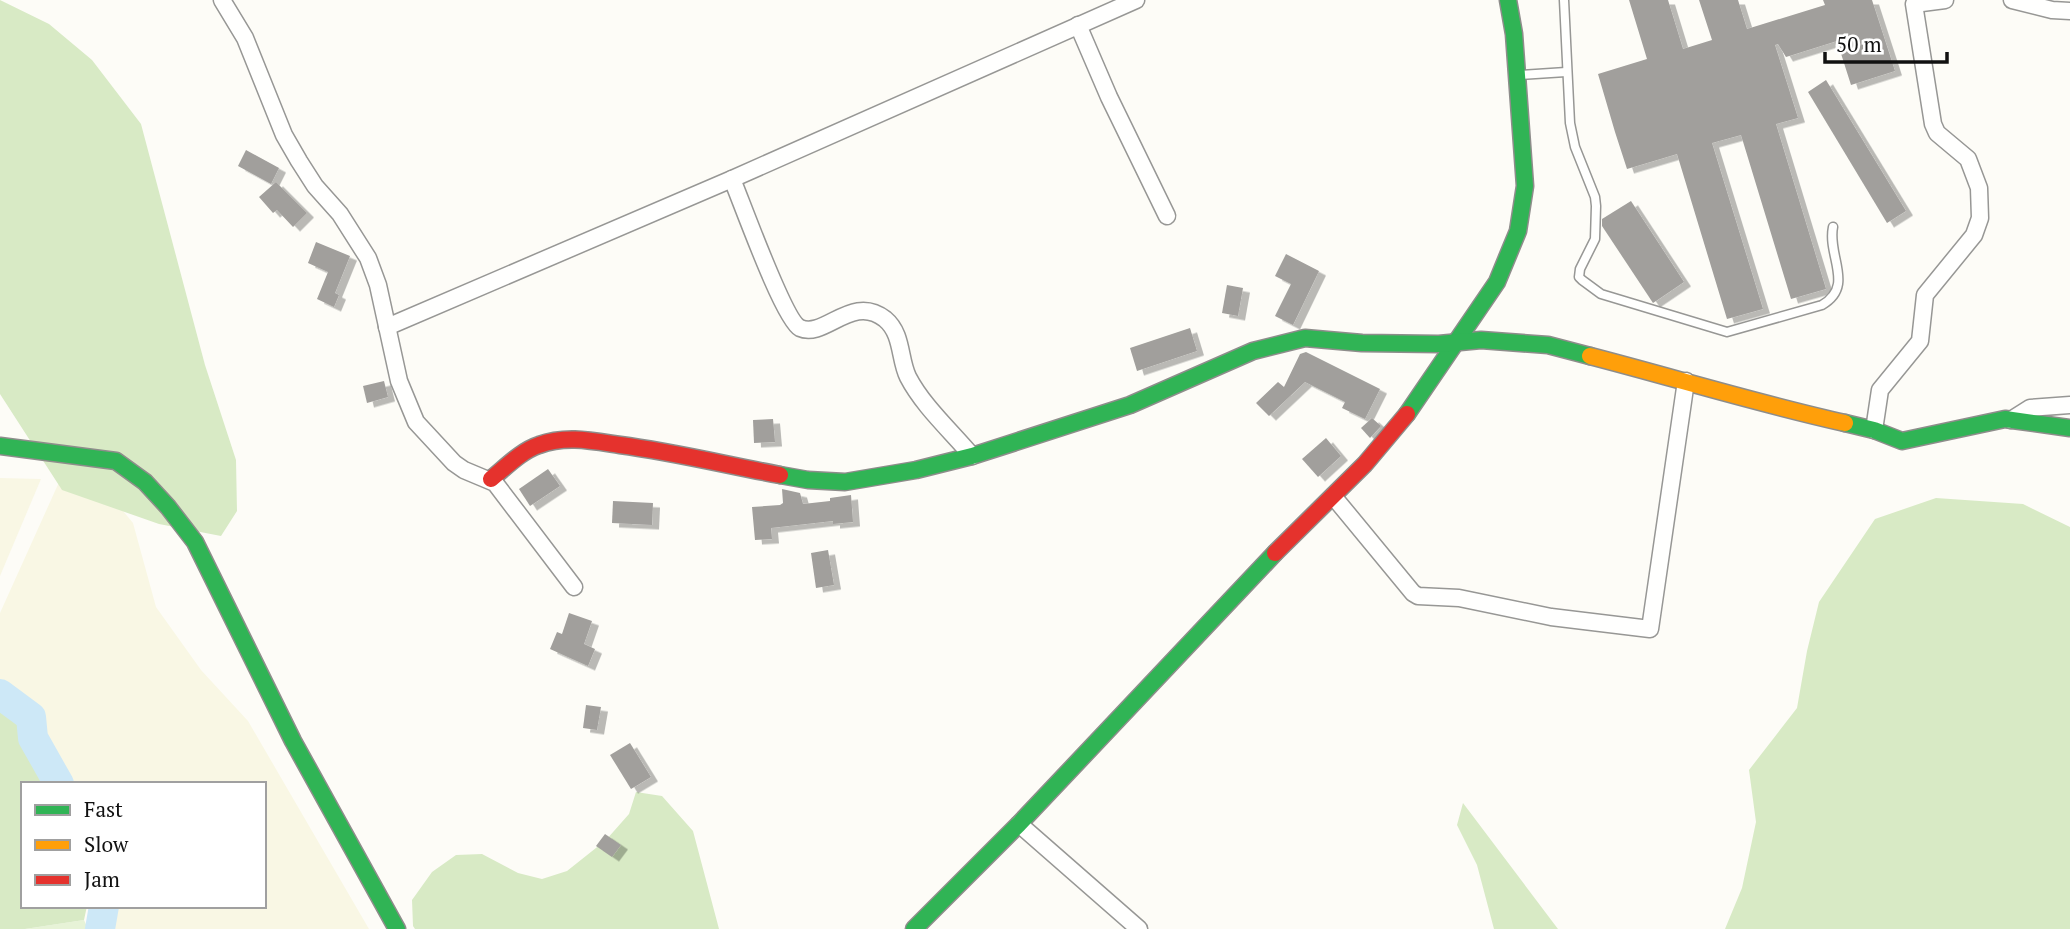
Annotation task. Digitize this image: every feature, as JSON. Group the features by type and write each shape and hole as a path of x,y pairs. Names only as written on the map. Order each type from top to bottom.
{"street":[{"path":"222,0 244,38 294,153 369,258 378,285 399,381 416,422 454,463 464,470 491,480 506,495 574,587"},
{"path":"387,327 732,179 1136,0"},
{"path":"915,929 1019,824 1303,523 1333,496 1399,426 1497,282 1518,231 1525,186 1514,34 1508,0"},
{"path":"1874,430 1880,390 1920,341 1925,295 1974,234 1980,218 1979,188 1968,159 1937,133 1929,106 1914,4 1945,0"},
{"path":"2012,0 2052,10 2070,11"},
{"path":"1078,25 1109,97 1167,216"},
{"path":"732,179 781,299 793,321 801,328 815,328 852,312 866,310 883,318 895,332 907,376 972,456"},
{"path":"491,480 521,454 538,445 576,439 676,452 727,465 819,482 873,478 972,456 1130,405 1253,351 1305,338 1405,344 1481,340 1548,345 1686,380 1771,407 1874,430 1902,441 1983,422 2011,420 2070,428"},
{"path":"1333,496 1391,569 1418,596 1459,598 1551,618 1650,629 1686,380"},
{"path":"2011,420 2030,408 2070,405"},
{"path":"0,446 116,461 145,482 168,507 195,542 293,741 397,929"},
{"path":"1019,824 1139,929"}],"lane":[{"path":"1564,0 1570,123 1575,148 1595,197 1596,206 1595,239 1580,269 1579,277 1601,294 1727,332 1822,305 1830,300 1838,289 1839,274 1831,242 1833,227"},
{"path":"1516,75 1566,72"}],"shaded area":[{"path":"0,478 41,479 0,576"},
{"path":"60,480 114,500 133,523 156,607 201,670 248,721 369,929 105,929 110,908 266,908 266,782 69,782 39,716 22,698 0,685 0,613"}],"green space":[{"path":"0,0 49,24 92,60 141,124 205,365 236,460 237,511 221,536 159,524 62,490 0,394"},
{"path":"1936,498 2023,504 2070,527 2070,929 1725,929 1742,888 1756,822 1749,770 1797,708 1819,602 1875,519"},
{"path":"0,704 36,744 53,782 21,782 21,908 87,908 84,920 25,929 0,929"},
{"path":"636,792 662,796 693,831 719,929 415,929 413,926 412,900 432,872 456,855 482,854 518,873 542,879 567,871 606,840 629,814"},
{"path":"1463,803 1558,929 1494,929 1477,865 1457,825"},
{"path":"84,920 88,929 25,929"}],"building":[{"path":"1629,0 1668,0 1683,49 1712,40 1699,0 1738,0 1747,29 1825,5 1823,0 1872,0 1895,71 1851,85 1837,41 1786,57 1778,44 1775,45 1798,118 1776,124 1826,289 1791,299 1741,135 1712,143 1763,309 1727,319 1677,154 1627,169 1615,132 1598,74 1647,59"},
{"path":"1826,80 1906,211 1887,223 1808,92"},
{"path":"246,150 279,168 271,184 238,166"},
{"path":"276,182 307,213 293,227 277,210 273,213 259,197"},
{"path":"1631,201 1684,282 1653,303 1602,226 1602,219"},
{"path":"316,242 350,256 335,293 339,295 334,307 317,299 328,272 308,263"},
{"path":"1286,254 1319,271 1293,325 1275,316 1291,284 1275,276"},
{"path":"1227,285 1243,288 1238,316 1222,313"},
{"path":"1190,328 1197,351 1137,371 1130,348"},
{"path":"1306,352 1380,389 1365,419 1342,408 1345,402 1305,382 1269,416 1256,403 1278,382 1284,387 1300,354"},
{"path":"384,381 388,397 367,403 363,386"},
{"path":"1372,418 1381,426 1370,438 1361,428"},
{"path":"773,419 775,442 754,443 753,420"},
{"path":"1326,438 1341,456 1318,477 1302,459"},
{"path":"548,469 560,486 530,506 519,489"},
{"path":"782,489 800,493 803,504 851,495 853,522 833,524 833,521 771,528 772,539 755,540 752,507 780,505 783,503"},
{"path":"613,501 653,503 652,525 612,523"},
{"path":"828,550 834,585 816,588 811,553"},
{"path":"569,613 592,621 584,644 595,649 588,666 550,649 557,632 562,634"},
{"path":"586,705 601,707 597,730 583,728"},
{"path":"630,743 651,777 631,789 610,755"},
{"path":"605,834 621,845 612,857 596,846"}],"waterway":[{"path":"0,694 31,717 33,738 58,782"},
{"path":"100,929 104,908"}],"traffic: fast":[{"path":"1407,414 1497,282 1518,231 1525,186 1514,34 1508,0"},
{"path":"780,475 845,482 916,470 972,456 1130,405 1253,351 1305,338 1362,343 1439,344 1481,340 1548,345 1590,356"},
{"path":"1845,423 1902,441 2005,419 2070,428"},
{"path":"0,446 116,461 145,482 168,507 195,542 293,741 397,929"},
{"path":"914,929 1019,824 1275,553"}],"traffic: slow":[{"path":"1590,356 1845,423"}],"traffic: jam":[{"path":"1275,553 1365,464 1407,414"},
{"path":"491,479 526,451 559,440 600,442 660,451 780,475"}]}
